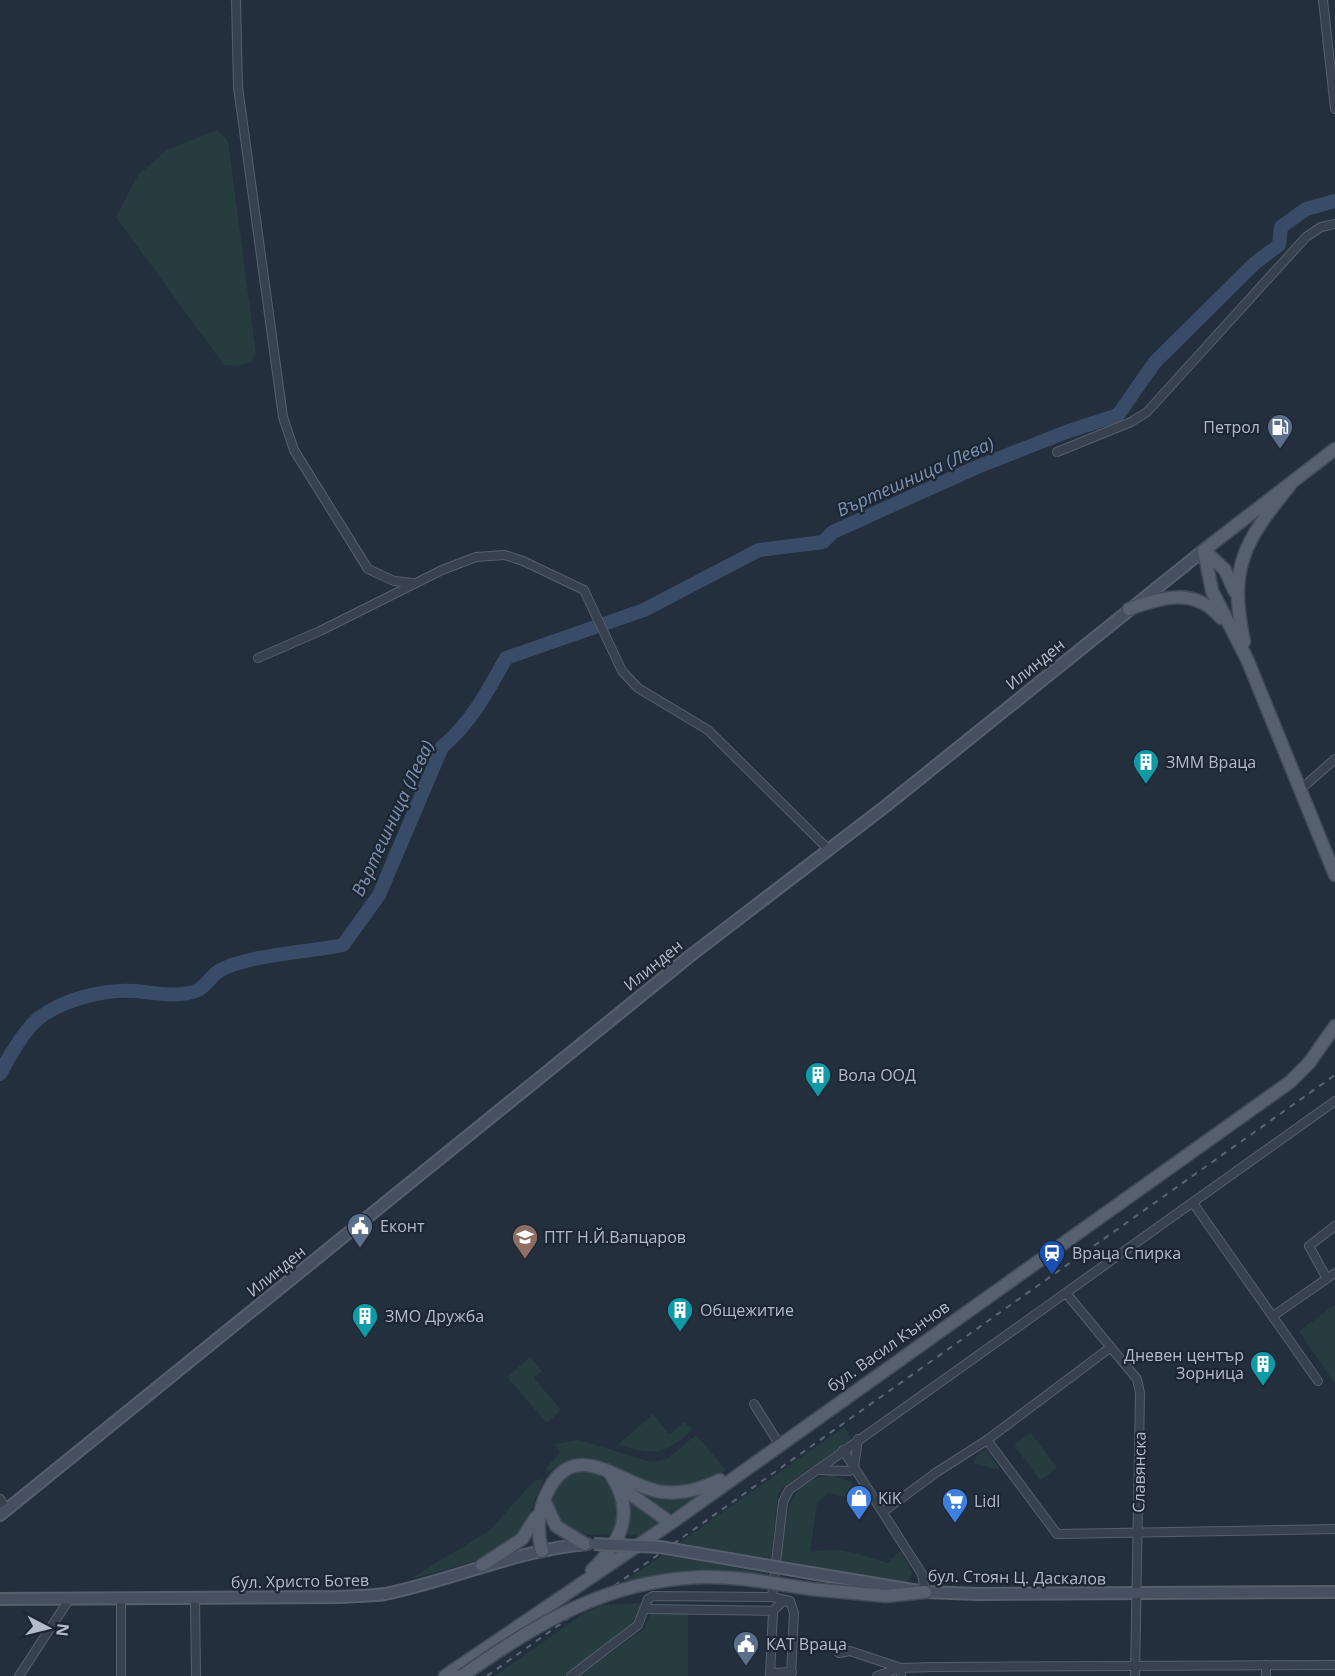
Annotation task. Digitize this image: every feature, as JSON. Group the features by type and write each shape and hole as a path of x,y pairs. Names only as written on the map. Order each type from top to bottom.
{"main road":[{"name":"Илинден","path":"1204,550 1335,449"},
{"path":"1247,659 1237,595 1240,564 1248,542 1290,485"},
{"path":"1204,550 1225,570 1237,595"},
{"path":"1204,550 1209,583 1247,659 1335,875"},
{"path":"1129,609 1169,597 1192,598 1209,606 1234,633"},
{"name":"бул. Васил Кънчов","path":"445,1676 672,1523 779,1444 1290,1082 1309,1063 1335,1026"},
{"path":"482,1565 522,1539 552,1482 568,1468 592,1465 660,1492 680,1493 699,1490 743,1470"},
{"path":"609,1472 619,1486 672,1523"},
{"path":"565,1593 608,1555 616,1540 624,1512 619,1486"},
{"path":"544,1500 556,1526 589,1544"},
{"path":"542,1551 537,1535 544,1500"},
{"path":"462,1676 550,1618 592,1599 634,1587 703,1577 886,1596 925,1592"}],"street":[{"path":"236,0 238,87 283,417 294,450 368,569 394,581 414,584"},
{"path":"1323,0 1335,109"},
{"path":"1057,452 1131,422 1147,412 1306,237 1321,227 1335,224"},
{"name":"Илинден","path":"3,1513 690,956 967,741 1204,550"},
{"path":"258,658 476,557 505,555 523,561 584,590 622,671 638,688 708,730 828,849"},
{"path":"1300,789 1335,759"},
{"path":"771,1597 783,1502 789,1490 1335,1101"},
{"path":"1193,1203 1318,1381"},
{"path":"1326,1276 1309,1246 1335,1226"},
{"path":"1273,1316 1326,1276 1335,1273"},
{"name":"Славянска","path":"1066,1293 1137,1379 1140,1393 1135,1676"},
{"path":"884,1511 937,1472 987,1440 1111,1347"},
{"path":"754,1404 779,1444"},
{"path":"851,1469 858,1439"},
{"path":"987,1440 1057,1534 1335,1529"},
{"path":"840,1453 884,1511 922,1574 925,1592"},
{"path":"815,1470 851,1469"},
{"path":"0,1499 3,1513"},
{"name":"бул. Христо Ботев","path":"0,1599 339,1597 383,1594 482,1565 542,1551 589,1544"},
{"name":"бул. Стоян Ц. Даскалов","path":"589,1544 660,1547 925,1592 1335,1592"},
{"path":"571,1676 638,1625 646,1610 648,1599 657,1595 771,1597 790,1601"},
{"path":"19,1676 70,1598"},
{"path":"121,1598 121,1676"},
{"path":"195,1598 196,1676"},
{"path":"790,1601 794,1613 792,1674 770,1675 773,1611 782,1602 790,1601"},
{"path":"646,1610 773,1611"},
{"path":"838,1653 850,1650 901,1672"},
{"path":"1266,1665 1266,1676"},
{"path":"876,1676 901,1672 1136,1666 1335,1665"}],"green space":[{"path":"217,130 228,141 256,354 251,362 236,366 224,365 116,217 138,175 167,150"},
{"path":"1335,1305 1335,1384 1299,1331"},
{"path":"530,1357 542,1371 534,1378 561,1410 547,1423 507,1377"},
{"path":"653,1414 669,1434 685,1422 692,1430 673,1445 658,1451 641,1451 618,1445"},
{"path":"844,1427 852,1439 782,1488 778,1494 771,1559 679,1543"},
{"path":"1031,1433 1057,1468 1040,1480 1014,1445"},
{"path":"696,1435 726,1470 699,1484 678,1488 658,1487 634,1478 599,1460 587,1458 576,1458 562,1463 547,1473 546,1468 560,1453 555,1444 579,1440 651,1462 667,1459"},
{"path":"985,1449 999,1467 998,1470 974,1463 976,1457"},
{"path":"577,1471 600,1476 613,1490 618,1511 613,1534 580,1533 560,1521 553,1503 554,1493 558,1484"},
{"path":"832,1475 851,1482 868,1502 828,1493 817,1503 810,1552 839,1550 887,1563 901,1551 912,1573 908,1583 783,1561 781,1558 784,1529 790,1504 804,1485"},
{"path":"544,1479 525,1523 511,1540 499,1549 469,1563 408,1580 489,1531 534,1481"},
{"path":"623,1483 643,1492 663,1497 683,1498 704,1492 670,1517"},
{"path":"627,1498 660,1522 642,1536 622,1534"},
{"path":"663,1555 772,1574 771,1579 619,1585"},
{"path":"644,1603 638,1619 566,1676 495,1676 583,1614 602,1605"},
{"path":"688,1613 688,1676 579,1676 644,1629 650,1614"}],"waterway":[{"name":"Въртешница (Лева)","path":"0,1074 28,1029 39,1018 60,1005 110,992 184,994 198,990 219,971 245,961 343,945 379,895 442,747 470,717 506,658 644,610 759,550 823,542 833,532 977,467 1066,432 1118,415 1155,362 1255,263 1279,245 1281,227 1306,209 1335,201"}],"railway":[{"path":"487,1676 1335,1075"}],"place":[{"name":"Петрол","path":"1280,450"},
{"name":"ЗММ Враца","path":"1146,785"},
{"name":"Вола ООД","path":"818,1098"},
{"name":"Еконт","path":"360,1249"},
{"name":"ПТГ Н.Й.Вапцаров","path":"525,1260"},
{"name":"Враца Спирка","path":"1052,1276"},
{"name":"Общежитие","path":"680,1333"},
{"name":"ЗМО Дружба","path":"365,1339"},
{"name":"Дневен център Зорница","path":"1263,1387"},
{"name":"KiK","path":"859,1521"},
{"name":"Lidl","path":"955,1524"},
{"name":"КАТ Враца","path":"746,1667"}]}
